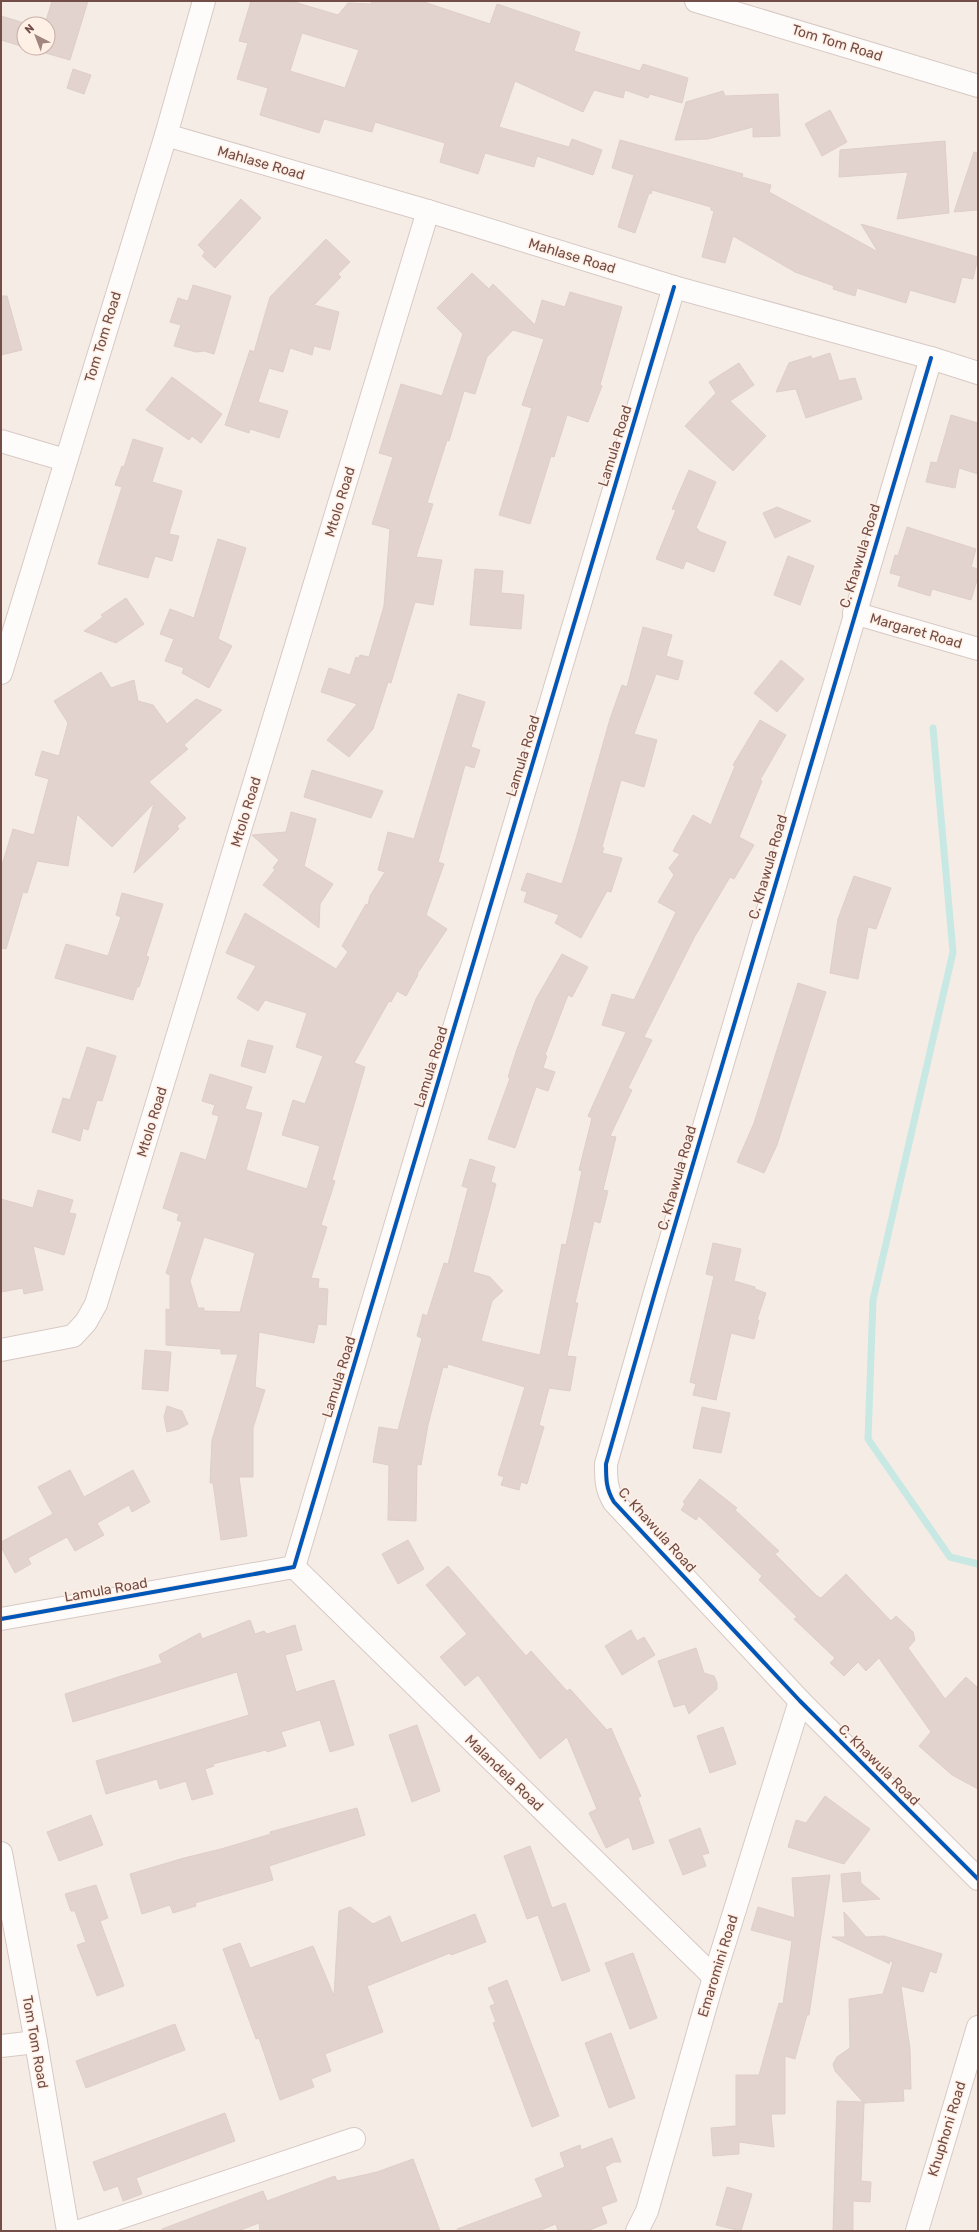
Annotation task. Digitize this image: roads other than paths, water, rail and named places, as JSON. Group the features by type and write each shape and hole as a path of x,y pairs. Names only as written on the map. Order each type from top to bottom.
{"street":[{"name":"Tom Tom Road","path":"1,673 65,460 166,135 204,1"},
{"name":"Tom Tom Road","path":"696,1 717,4 978,86"},
{"name":"Mahlase Road","path":"166,135 428,211 674,287 932,358 978,373"},
{"name":"Mtolo Road","path":"1,1350 73,1336 86,1322 96,1304 428,211"},
{"name":"Lamula Road","path":"1,1619 294,1567 674,287"},
{"name":"C. Khawula Road","path":"932,358 854,613 654,1296 606,1464 606,1475 609,1493 614,1502 800,1701 978,1879"},
{"path":"1,441 65,460"},
{"name":"Margaret Road","path":"854,613 978,649"},
{"name":"Malandela Road","path":"294,1567 714,1977"},
{"name":"Emaromini Road","path":"638,2231 647,2211 714,1977 800,1701"},
{"name":"Tom Tom Road","path":"1,1853 36,2042 68,2231"},
{"name":"Khuphoni Road","path":"917,2231 978,2027"},
{"path":"1,2046 36,2042"},
{"path":"80,2231 354,2138"}],"waterway":[{"path":"933,728 953,952 873,1300 868,1439 950,1557 978,1564"}]}
